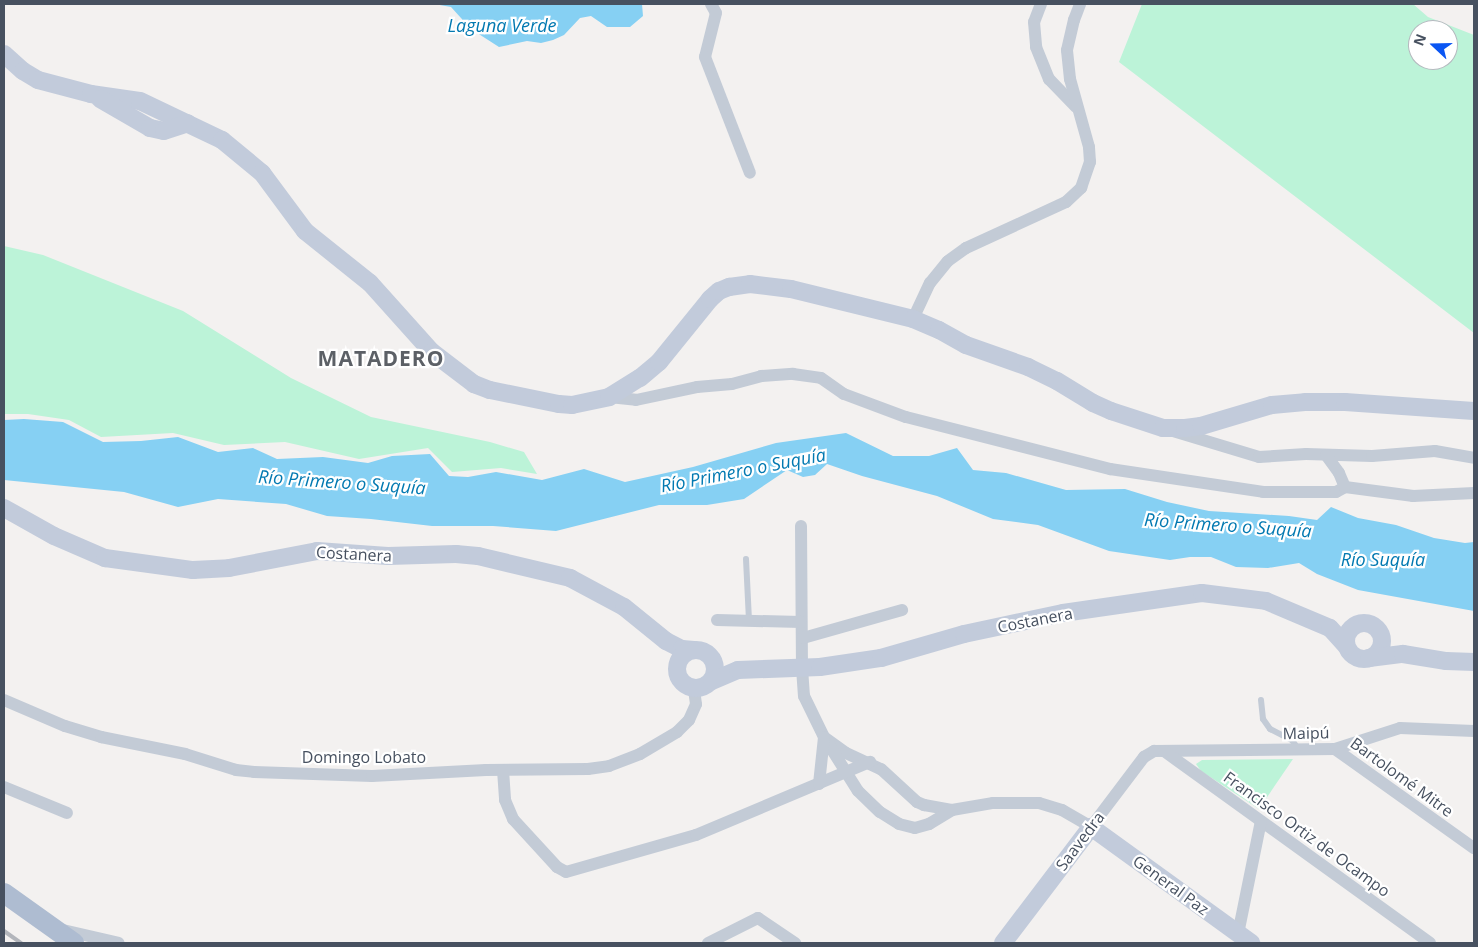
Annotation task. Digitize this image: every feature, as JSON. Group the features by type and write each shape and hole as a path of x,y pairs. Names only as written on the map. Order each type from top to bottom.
{"main road":[{"path":"4,893 74,943"}],"street":[{"path":"711,4 716,13 705,57 750,174"},
{"path":"1041,4 1034,22 1036,47 1049,79 1080,110"},
{"path":"913,319 930,283 948,262 966,248 1066,202 1081,188 1090,162 1089,146 1070,79 1068,50 1074,20 1080,4"},
{"path":"4,54 23,71 38,80 91,94 140,101 222,140 262,173 305,231 370,284 432,352 474,384 490,390 572,405 609,397 636,400 697,388 732,384 761,376 793,374 821,378 844,394 906,417 1110,469 1263,492 1336,492 1345,487 1413,496 1474,493"},
{"path":"609,397 649,372 710,299 729,286 750,284 791,289 913,319 939,330 966,345 1028,367 1058,381 1093,403 1111,411 1259,457 1306,454 1372,456 1435,451 1474,458"},
{"path":"1164,428 1201,426 1272,405 1305,402 1345,402 1474,411"},
{"path":"1326,455 1340,473 1345,487"},
{"name":"Costanera","path":"4,508 54,536 105,558 193,570 229,568 317,551 388,556 456,554 478,556 570,578 614,600 666,641 682,649 707,653 723,666 738,670 802,668 881,658 964,634 1063,614 1196,594 1224,594 1266,601 1330,628 1353,655 1369,658"},
{"path":"801,526 801,622 804,696 824,737 858,791 870,804 899,824 915,828 929,824 952,810"},
{"path":"803,638 902,610"},
{"path":"717,620 801,622"},
{"name":"Costanera","path":"1330,628 1366,622 1372,624 1403,654"},
{"path":"1346,646 1346,635 1354,625"},
{"path":"1369,658 1378,652 1381,646 1381,634"},
{"name":"Costanera","path":"666,641 675,656 679,678 688,687 694,689 704,687 712,681 738,670"},
{"path":"677,666 683,655 694,650"},
{"path":"1369,658 1403,654 1446,661 1474,662"},
{"path":"712,657 716,669 712,681"},
{"name":"Domingo Lobato","path":"4,700 65,726 101,737 185,754 236,770 372,776 610,766 640,754 677,732 689,720 696,704 694,689"},
{"name":"Maipú","path":"1164,751 1335,749 1379,733 1400,728 1474,731"},
{"path":"824,737 846,753 870,762 881,769 917,802 938,809 952,810 993,803 1039,802 1062,810 1091,827"},
{"path":"819,784 824,737"},
{"name":"Bartolomé Mitre","path":"1335,749 1474,848"},
{"name":"Saavedra","path":"1010,941 1091,827 1144,757 1154,751 1164,751"},
{"name":"Francisco Ortiz de Ocampo","path":"1164,751 1430,943"},
{"path":"503,770 505,800 513,818 557,867 566,872 696,835 848,773 870,762"},
{"path":"4,787 67,813"},
{"path":"1244,939 1261,821"},
{"name":"General Paz","path":"1091,827 1244,939"},
{"path":"708,943 758,918 796,943"},
{"path":"54,928 119,943"}],"lane":[{"path":"746,559 748,620"},
{"path":"1261,700 1263,719 1270,730 1292,740 1299,750"}],"green space":[{"path":"1142,4 1413,4 1428,17 1436,20 1408,20 1408,70 1458,70 1458,29 1474,35 1474,333 1119,62"},
{"path":"4,246 43,255 183,311 291,378 371,417 490,442 524,452 537,474 501,468 452,472 428,448 359,459 285,442 224,445 173,433 101,437 69,420 28,414 4,414"},
{"path":"1293,759 1259,809 1201,771 1196,764 1202,760"}],"water":[{"name":"Laguna Verde","path":"434,4 642,4 643,16 630,27 607,27 591,16 580,18 564,35 553,40 541,43 527,41 499,47 471,29 451,7"},
{"name":"Río Suquía","path":"24,419 63,422 103,442 141,441 178,437 218,452 253,448 277,459 323,457 368,463 392,456 430,454 449,476 468,477 496,472 542,480 584,469 625,482 693,467 776,443 846,433 893,456 929,456 957,448 973,470 1006,473 1066,490 1125,489 1167,502 1209,511 1289,516 1317,520 1331,507 1358,518 1396,525 1434,538 1465,543 1474,542 1474,611 1358,590 1317,574 1299,563 1268,568 1236,567 1211,557 1190,557 1170,560 1109,551 1038,525 993,519 937,496 862,476 827,464 815,475 803,477 787,470 744,499 707,505 659,505 556,531 493,526 432,526 327,516 286,504 218,499 178,507 124,492 4,480 4,420"}],"railway":[{"path":"4,931 21,943"}],"district":[{"name":"MATADERO","path":"381,358"}],"water label":[{"name":"Río Primero o Suquía","path":"743,470"},
{"name":"Río Primero o Suquía","path":"342,482"},
{"name":"Río Primero o Suquía","path":"1228,525"}]}
